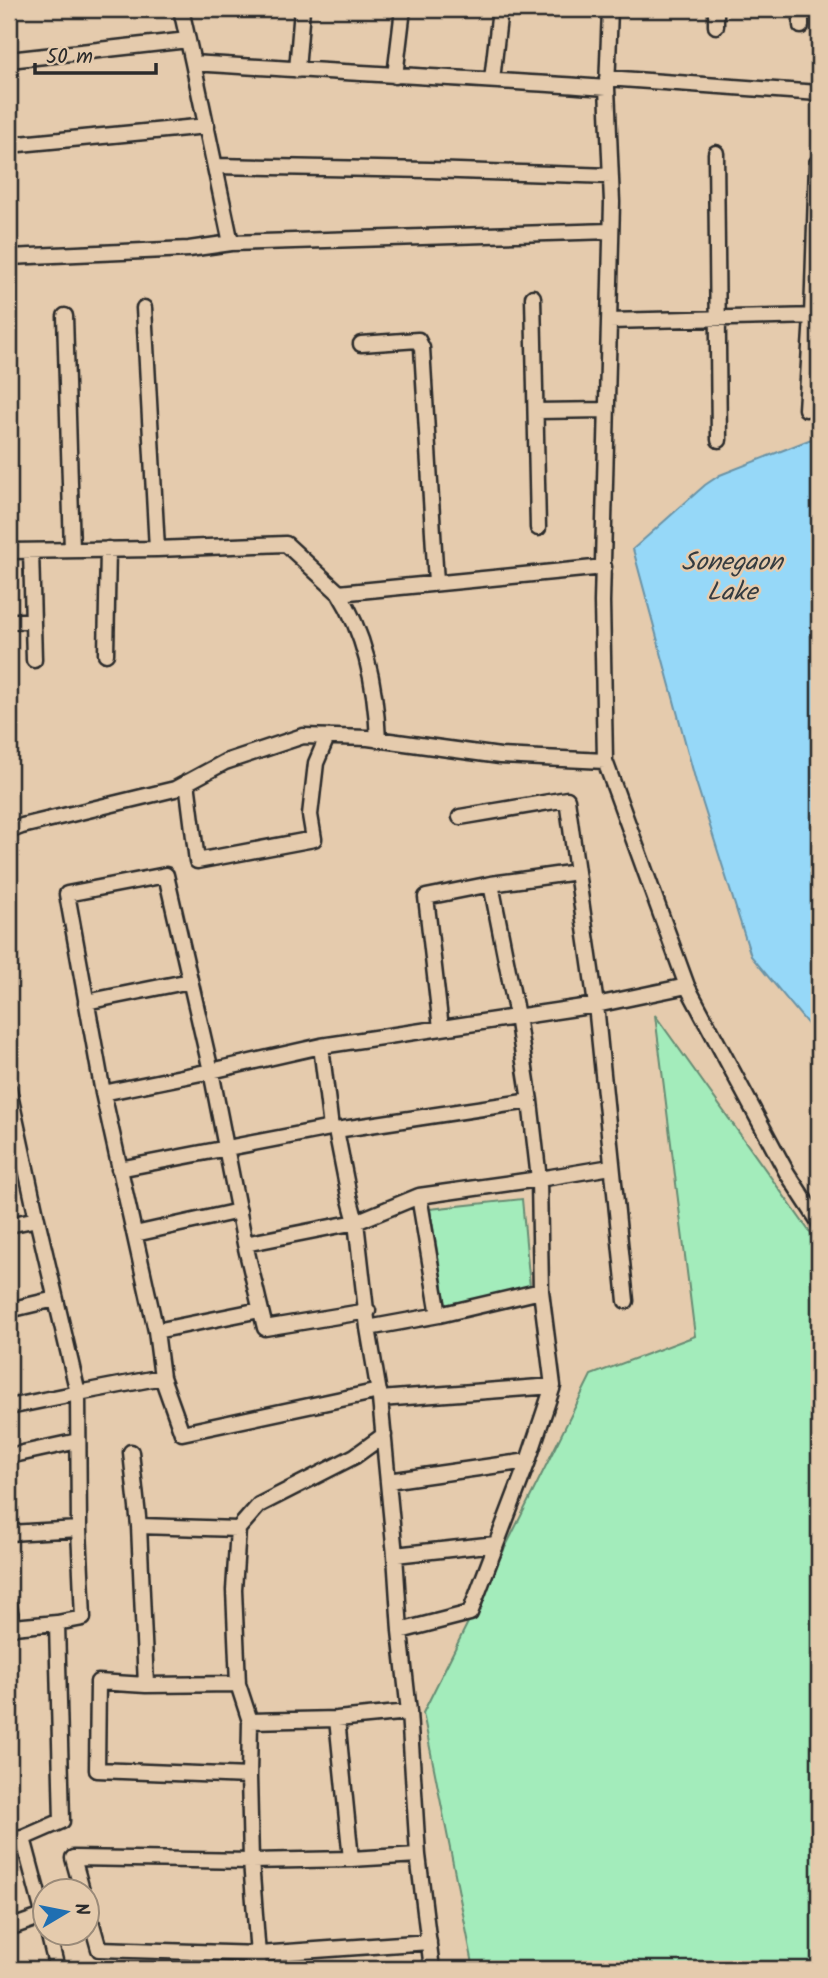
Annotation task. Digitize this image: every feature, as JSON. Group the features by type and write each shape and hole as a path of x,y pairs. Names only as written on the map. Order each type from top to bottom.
{"street":[{"path":"181,9 231,243"},
{"path":"297,70 302,9"},
{"path":"395,76 403,9"},
{"path":"492,80 500,9"},
{"path":"610,9 607,83 611,176 610,321 602,602 605,761 687,986 787,1173 819,1222"},
{"path":"716,9 716,26"},
{"path":"801,9 801,26"},
{"path":"9,60 188,40"},
{"path":"193,63 395,76 819,93"},
{"path":"9,145 207,126"},
{"path":"716,153 719,440"},
{"path":"806,409 816,316 817,163"},
{"path":"215,166 611,176"},
{"path":"9,257 189,249 231,243 611,231"},
{"path":"533,297 538,528"},
{"path":"144,308 157,549"},
{"path":"65,316 72,550"},
{"path":"610,321 816,316"},
{"path":"361,344 418,340 422,348 436,583"},
{"path":"536,411 607,410"},
{"path":"9,551 286,544 339,593 352,613 362,640 377,709 377,740"},
{"path":"106,654 108,549"},
{"path":"31,551 34,660"},
{"path":"339,593 604,567"},
{"path":"9,621 33,621"},
{"path":"9,831 175,789 225,762 303,736 377,740 500,756 605,761"},
{"path":"187,782 197,861 314,839 310,815 316,763 327,737"},
{"path":"460,817 567,799 596,1005 625,1301"},
{"path":"441,1028 426,897 491,884 578,872"},
{"path":"368,1311 265,1328 244,1244 211,1071 166,875 67,894 103,1093 156,1331 162,1377 182,1433 380,1395 553,1386"},
{"path":"400,1631 470,1613 528,1461 553,1386 541,1291 540,1179 517,1016 491,884"},
{"path":"86,1002 190,981"},
{"path":"103,1093 321,1046 596,1005 687,986"},
{"path":"321,1046 333,1129 356,1222 368,1328 380,1395 409,1712 418,1855 432,1969"},
{"path":"9,1090 14,1139 37,1219 78,1393 83,1618 13,1626 9,1605"},
{"path":"119,1169 333,1129 530,1101"},
{"path":"244,1244 356,1222 419,1196 611,1167"},
{"path":"419,1196 439,1315"},
{"path":"135,1234 239,1210"},
{"path":"9,1225 37,1219"},
{"path":"368,1328 439,1315 541,1291"},
{"path":"9,1310 55,1299"},
{"path":"156,1331 260,1310"},
{"path":"9,1407 162,1377"},
{"path":"259,1969 251,1861 250,1721 238,1684 234,1590 238,1528 260,1504 355,1456 384,1435"},
{"path":"9,1456 78,1441"},
{"path":"131,1452 139,1527 146,1685"},
{"path":"388,1481 528,1461"},
{"path":"139,1527 238,1528"},
{"path":"9,1533 79,1529"},
{"path":"395,1555 496,1544"},
{"path":"32,1885 16,1839 62,1821 57,1623"},
{"path":"238,1684 146,1685 98,1682 97,1770 249,1776"},
{"path":"250,1721 337,1719 409,1712"},
{"path":"337,1719 351,1859"},
{"path":"78,1876 73,1858 251,1861 418,1855"},
{"path":"9,1928 32,1923"},
{"path":"98,1946 99,1950 259,1954 429,1942"},
{"path":"51,1946 57,1969"}],"green space":[{"path":"655,1015 819,1245 819,1969 474,1969 423,1713 591,1375 695,1336"},
{"path":"522,1199 530,1287 446,1305 430,1209"}],"water":[{"name":"Sonegaon Lake","path":"819,434 819,1055 816,1034 751,956 696,782 633,549 705,485 720,475"}]}
